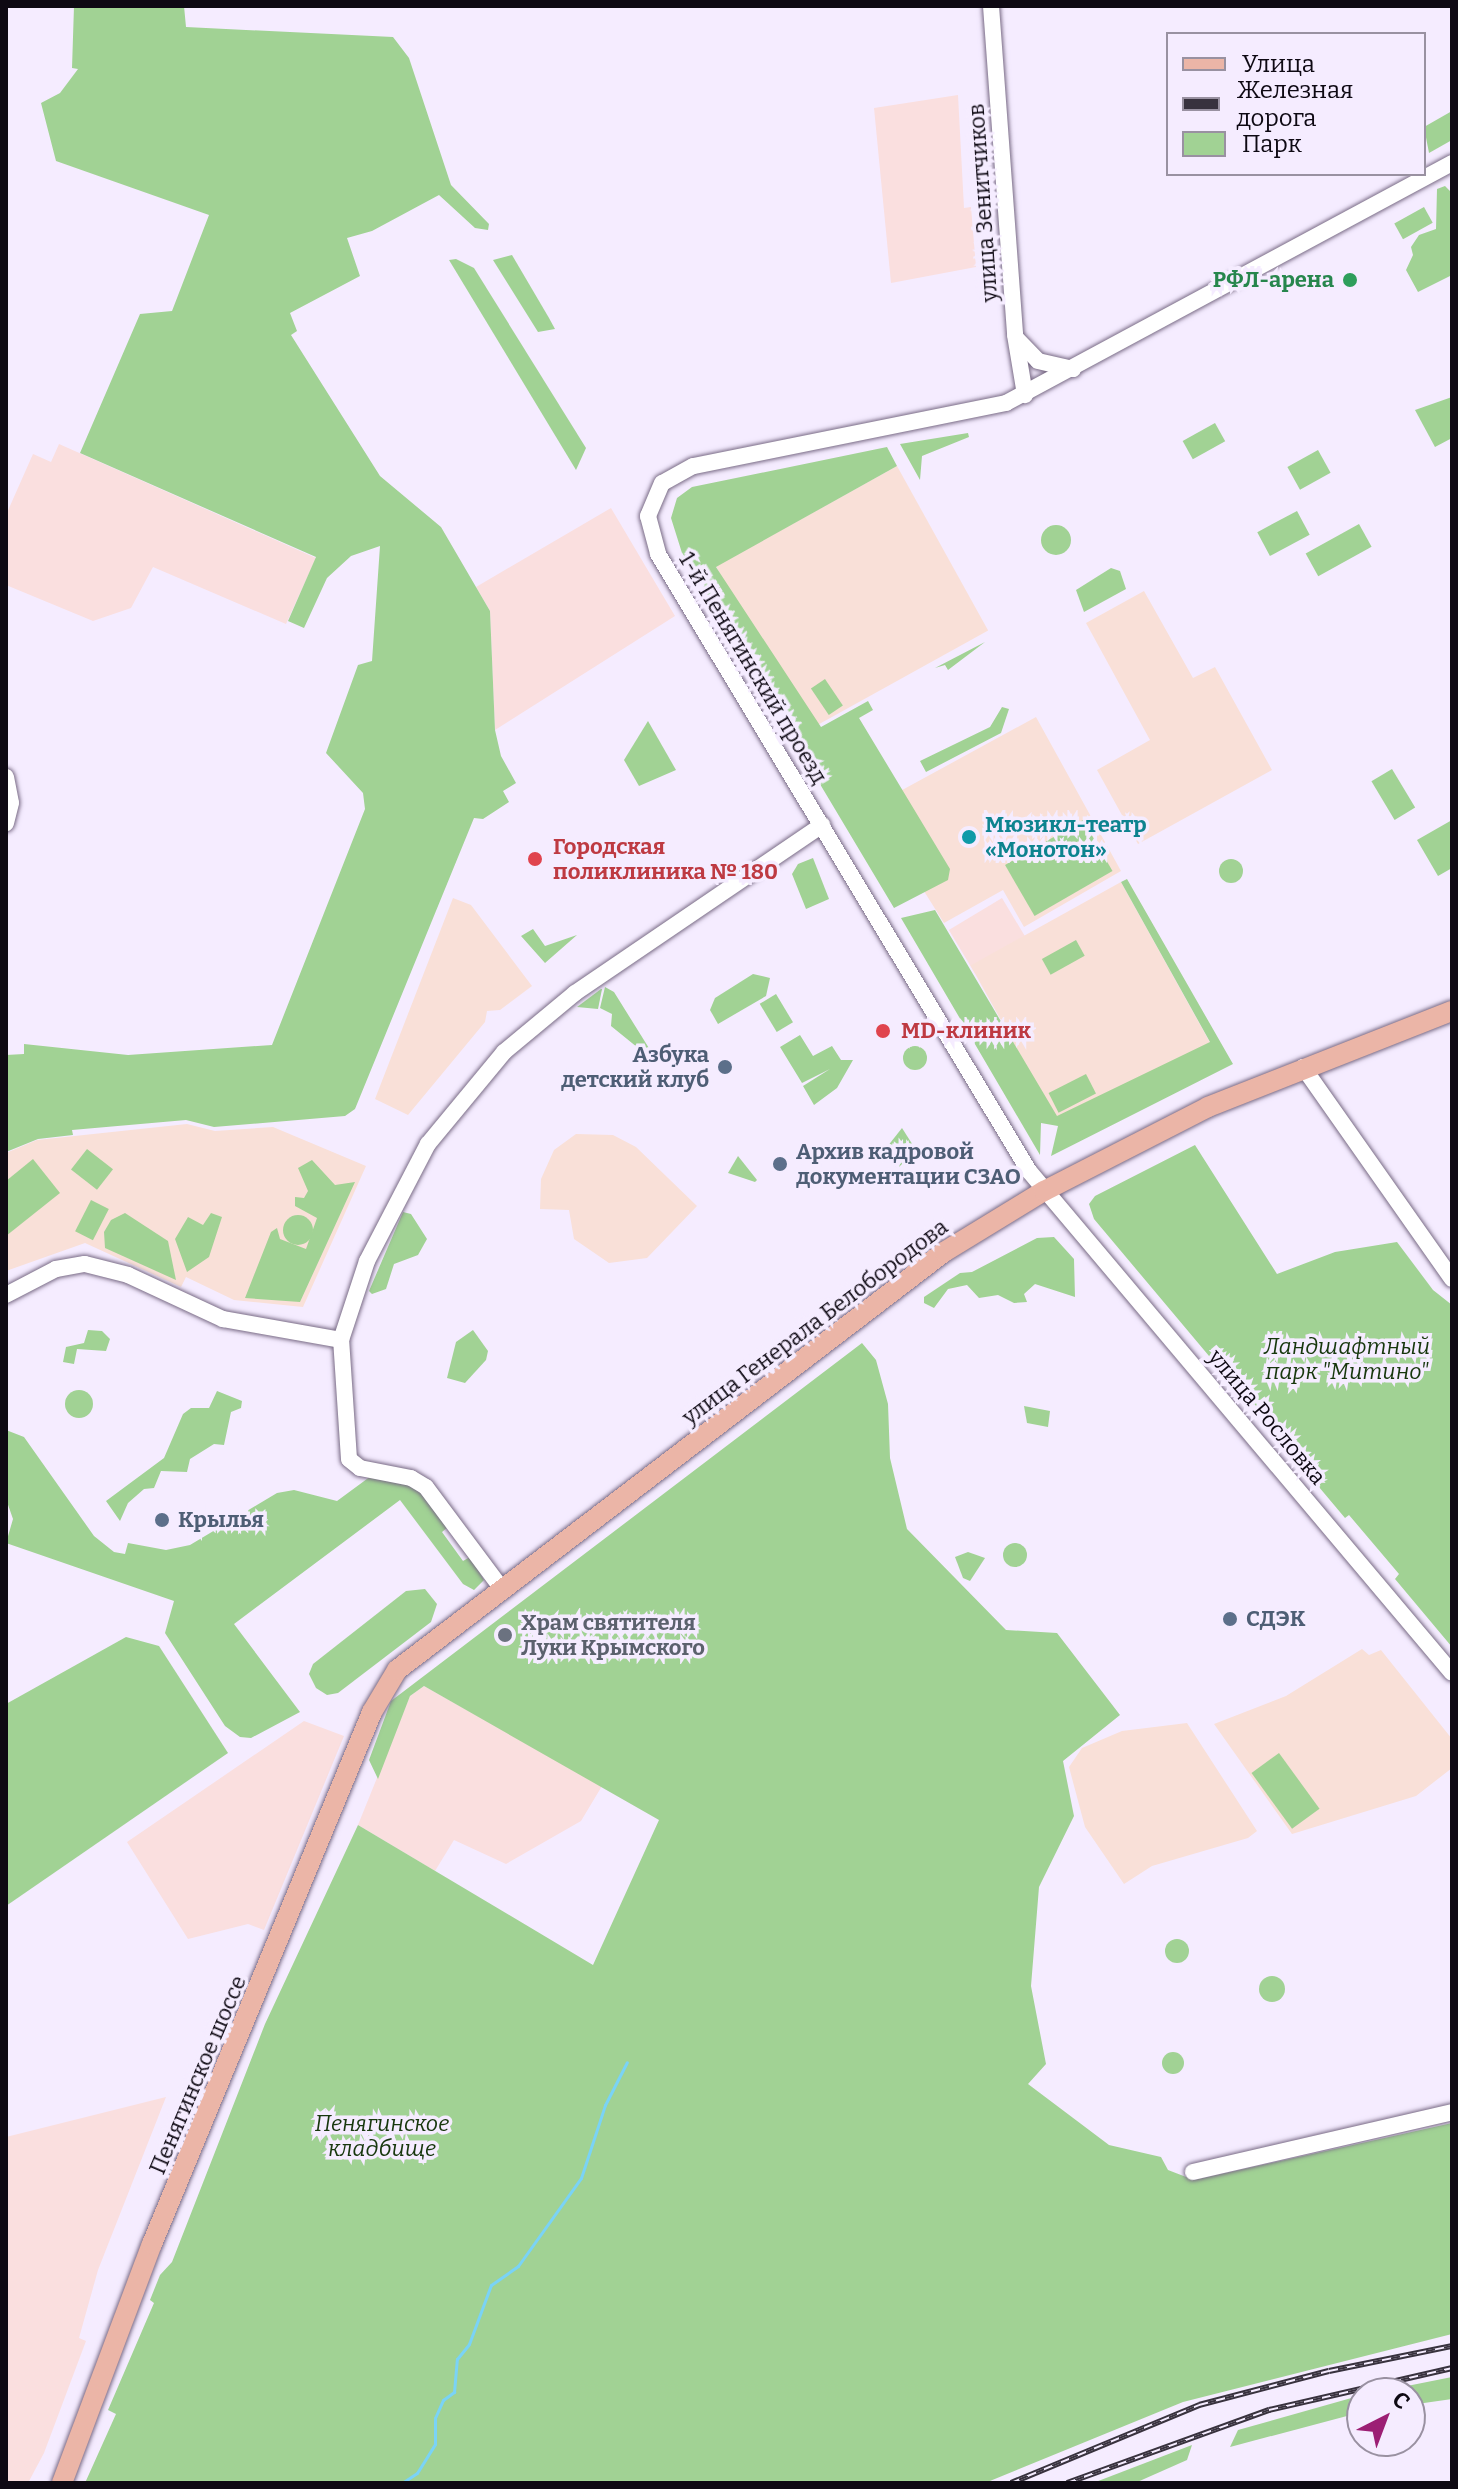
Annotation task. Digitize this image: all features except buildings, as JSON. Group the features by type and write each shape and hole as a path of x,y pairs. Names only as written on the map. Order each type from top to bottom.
{"main road":[{"name":"улица Генерала Белобородова","path":"384,1688 397,1670 907,1278 1044,1191 1208,1107 1303,1067 1452,1011"},
{"name":"Пенягинское шоссе","path":"62,2483 152,2244 384,1688"}],"street":[{"name":"улица Зенитчиков","path":"991,6 1015,335 1025,395"},
{"name":"1-й Пенягинский проезд","path":"1044,1191 658,554 649,529 654,493 669,476 693,466 986,410 1025,395 1452,163"},
{"path":"1015,335 1038,361 1073,369"},
{"path":"6,777 11,803 6,823"},
{"path":"502,1589 426,1487 411,1478 360,1468 349,1459 341,1340 367,1261 407,1179 442,1124 504,1052 575,993 822,825"},
{"path":"1303,1067 1452,1279"},
{"name":"улица Рословка","path":"1044,1191 1452,1673"},
{"path":"6,1295 56,1269 85,1264 128,1275 223,1319 341,1340"},
{"path":"1193,2172 1452,2112"}],"shaded area":[{"path":"958,95 964,208 971,207 976,267 891,283 874,108"},
{"path":"59,444 316,558 286,624 153,567 131,608 93,621 6,585 6,515 33,454 51,462"},
{"path":"897,466 988,630 807,731 716,566"},
{"path":"611,508 675,616 495,730 490,611 476,587"},
{"path":"1144,591 1193,678 1215,667 1272,770 1138,844 1097,770 1150,740 1086,623"},
{"path":"1036,717 1121,871 1024,927 1003,890 944,923 871,807"},
{"path":"1121,882 1210,1043 1060,1126 971,965"},
{"path":"453,898 471,905 532,986 500,1010 487,1011 485,1022 408,1115 375,1099"},
{"path":"1002,898 1028,942 975,974 949,930"},
{"path":"187,1124 215,1131 273,1127 366,1166 303,1307 234,1300 186,1277 181,1287 85,1243 6,1271 6,1153 37,1140"},
{"path":"576,1134 613,1135 636,1147 697,1206 647,1258 609,1263 574,1239 569,1210 540,1209 541,1179 554,1150"},
{"path":"1362,1649 1369,1655 1381,1650 1452,1739 1452,1768 1416,1796 1292,1834 1214,1724 1286,1696"},
{"path":"424,1686 602,1786 581,1821 506,1864 454,1840 435,1871 358,1825 410,1696"},
{"path":"304,1721 344,1736 264,1930 248,1924 188,1939 127,1842"},
{"path":"1187,1723 1257,1831 1248,1838 1152,1866 1124,1884 1085,1827 1069,1767 1082,1748 1122,1731"},
{"path":"166,2097 98,2270 79,2338 86,2341 44,2453 28,2483 6,2483 6,2137"}],"green space":[{"path":"74,6 184,6 186,27 393,37 409,58 451,185 489,224 488,230 475,228 439,195 372,231 347,238 360,276 290,313 297,331 291,335 380,476 441,527 490,611 495,730 501,756 516,783 503,791 509,802 483,819 474,818 355,1109 345,1116 214,1127 186,1120 72,1130 73,1135 38,1139 6,1152 6,1055 24,1054 24,1044 128,1055 272,1045 365,809 363,793 326,753 358,665 372,661 380,546 351,556 327,578 304,628 288,621 316,557 80,453 140,314 172,311 209,215 56,161 41,103 60,93 78,69 72,68"},
{"path":"1452,111 1452,140 1429,153 1426,126"},
{"path":"1445,186 1452,193 1452,275 1418,292 1406,270 1413,255 1411,247 1419,235 1436,229 1437,189"},
{"path":"1424,207 1433,223 1403,239 1394,223"},
{"path":"512,255 555,329 538,332 493,260"},
{"path":"456,259 474,268 586,448 576,470 449,260"},
{"path":"1452,397 1452,438 1435,447 1415,410"},
{"path":"1215,423 1225,441 1193,459 1183,441"},
{"path":"968,433 969,437 922,456 920,480 900,444"},
{"path":"887,447 897,466 716,567 821,727 868,701 873,710 859,718 950,869 948,880 894,908 682,553 671,518 677,498 692,487"},
{"path":"1318,450 1331,473 1300,490 1287,467"},
{"path":"1297,511 1310,535 1270,556 1257,532"},
{"path":"1359,524 1372,547 1318,576 1306,554"},
{"path":"1056,525 1062,526 1070,534 1070,546 1062,554 1056,555 1050,554 1042,546 1041,540 1042,534 1050,526"},
{"path":"1111,568 1120,571 1126,589 1084,612 1076,590"},
{"path":"985,642 948,670 945,665 935,668"},
{"path":"825,679 843,706 829,715 811,689"},
{"path":"1002,707 1009,709 1001,733 926,772 920,761 990,727"},
{"path":"648,721 676,770 639,786 624,760"},
{"path":"1392,769 1415,808 1395,820 1371,781"},
{"path":"1083,820 1112,871 1035,916 1005,865"},
{"path":"1452,820 1452,868 1438,876 1417,840"},
{"path":"813,858 829,899 806,909 792,874 798,864"},
{"path":"1231,859 1240,862 1243,871 1240,880 1231,883 1222,880 1219,871 1222,862"},
{"path":"1127,879 1233,1064 1051,1156 1058,1126 1041,1123 1040,1155 901,918 935,910 1057,1116 1210,1042 1121,882"},
{"path":"533,929 545,946 577,935 545,963 521,936"},
{"path":"1076,940 1085,956 1051,975 1042,959"},
{"path":"753,974 770,978 766,996 718,1024 710,1010 715,998"},
{"path":"605,987 614,992 652,1053 648,1056 611,1026 612,1014 600,1008"},
{"path":"601,989 598,1009 577,1007"},
{"path":"776,994 793,1022 777,1032 760,1004"},
{"path":"800,1035 813,1056 832,1046 841,1060 853,1060 837,1088 814,1105 803,1086 830,1069 802,1083 780,1047"},
{"path":"915,1046 924,1049 927,1058 924,1067 915,1070 906,1067 903,1058 906,1049"},
{"path":"1086,1074 1096,1094 1059,1113 1049,1093"},
{"path":"902,1128 916,1150 897,1169 887,1147"},
{"name":"Ландшафтный парк \"Митино\"","path":"1195,1145 1277,1274 1335,1252 1397,1242 1433,1290 1452,1305 1452,1647 1395,1579 1399,1574 1349,1515 1345,1518 1094,1219 1089,1204 1095,1196"},
{"path":"87,1149 113,1169 97,1190 71,1169"},
{"path":"738,1156 757,1180 755,1182 728,1173"},
{"path":"33,1159 60,1193 6,1236 6,1181"},
{"path":"312,1160 335,1185 355,1182 300,1302 245,1298 271,1232 277,1228 280,1239 306,1249 317,1218 295,1206 295,1197 304,1198 308,1191 298,1168"},
{"path":"91,1200 109,1209 93,1240 75,1231"},
{"path":"403,1212 411,1214 427,1239 418,1255 394,1264 386,1289 372,1294 369,1291"},
{"path":"125,1213 168,1241 176,1280 105,1248 104,1232 111,1220"},
{"path":"211,1213 222,1217 209,1257 187,1272 175,1239 188,1217 203,1225"},
{"path":"298,1215 308,1220 313,1230 308,1240 298,1245 288,1240 283,1230 288,1220"},
{"path":"1054,1237 1074,1259 1075,1297 1035,1284 1024,1294 1027,1302 1014,1303 998,1295 979,1298 967,1285 948,1289 934,1308 924,1303 924,1297 960,1273 972,1272 1037,1238"},
{"path":"88,1330 102,1331 110,1339 106,1351 77,1349 74,1364 63,1362 66,1347 84,1343"},
{"path":"473,1330 488,1351 486,1360 465,1383 447,1378 456,1342"},
{"name":"Пенягинское кладбище","path":"862,1343 876,1360 888,1404 890,1458 907,1529 1006,1630 1057,1633 1120,1715 1063,1761 1074,1816 1039,1887 1031,1986 1046,2064 1028,2084 1109,2145 1161,2157 1168,2170 1194,2180 1452,2123 1452,2334 1183,2402 985,2483 85,2483 116,2414 108,2410 154,2303 150,2300 160,2275 172,2262 265,2024 358,1825 593,1965 659,1820 424,1686 410,1696 378,1779 369,1760 391,1701"},
{"path":"79,1390 89,1394 93,1404 89,1414 79,1418 69,1414 65,1404 69,1394"},
{"path":"217,1391 242,1401 241,1408 231,1412 224,1445 214,1444 190,1459 187,1472 161,1471 154,1488 144,1489 128,1503 120,1521 106,1501 164,1458 183,1414 191,1408 209,1408"},
{"path":"1024,1406 1050,1411 1048,1427 1027,1423"},
{"path":"6,1430 24,1437 94,1536 114,1552 125,1554 128,1543 166,1550 190,1545 277,1493 294,1490 337,1501 371,1476 402,1481 424,1493 448,1527 442,1532 463,1561 470,1557 484,1580 474,1590 463,1584 400,1500 234,1624 300,1712 251,1738 240,1737 225,1726 165,1633 174,1601 6,1543 13,1519 6,1499"},
{"path":"1015,1543 1026,1550 1027,1555 1020,1566 1015,1567 1004,1560 1003,1555 1010,1544"},
{"path":"968,1552 985,1558 970,1581 963,1578 955,1557"},
{"path":"425,1589 437,1604 431,1622 338,1693 327,1695 316,1688 309,1674 313,1664 406,1591"},
{"path":"126,1637 159,1646 228,1753 6,1906 6,1704"},
{"path":"1279,1753 1320,1809 1292,1829 1251,1773"},
{"path":"1177,1939 1188,1946 1189,1951 1182,1962 1177,1963 1166,1956 1165,1951 1172,1940"},
{"path":"1272,1976 1281,1980 1285,1989 1281,1998 1272,2002 1263,1998 1259,1989 1263,1980"},
{"path":"1173,2052 1184,2063 1173,2074 1162,2063"},
{"path":"1452,2377 1452,2399 1426,2403 1426,2382"},
{"path":"1346,2400 1346,2416 1230,2447 1238,2430"},
{"path":"1192,2445 1187,2460 1135,2483 1093,2483"}],"waterway":[{"path":"402,2483 417,2473 435,2444 435,2418 443,2400 454,2392 457,2359 469,2344 491,2285 518,2266 581,2178 605,2105 627,2062"}],"railway":[{"path":"1011,2483 1199,2405 1329,2371 1452,2346"},
{"path":"1067,2483 1269,2410 1452,2368"}],"place":[{"name":"РФЛ-арена","path":"1350,280"},
{"name":"Мюзикл-театр «Монотон»","path":"969,837"},
{"name":"Городская поликлиника № 180","path":"535,859"},
{"name":"MD-клиник","path":"883,1031"},
{"name":"Азбука детский клуб","path":"725,1067"},
{"name":"Архив кадровой документации СЗАО","path":"780,1164"},
{"name":"Крылья","path":"162,1520"},
{"name":"СДЭК","path":"1230,1619"},
{"name":"Храм святителя Луки Крымского","path":"505,1635"}]}
